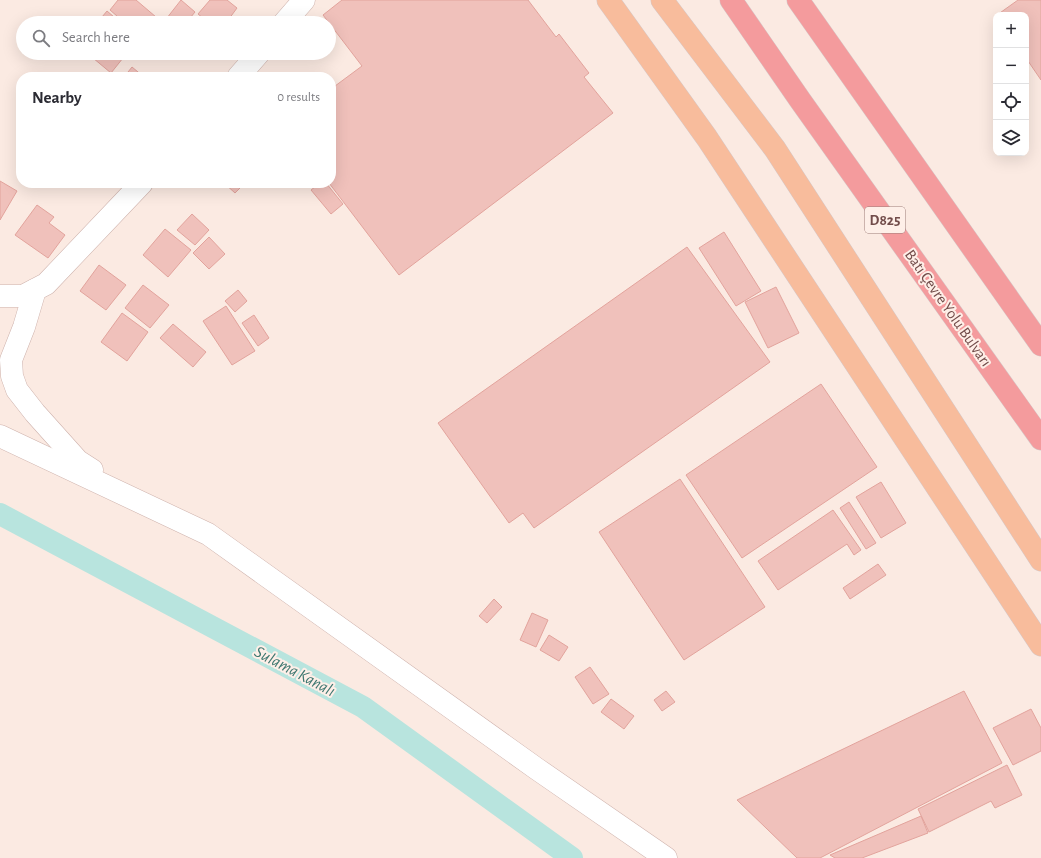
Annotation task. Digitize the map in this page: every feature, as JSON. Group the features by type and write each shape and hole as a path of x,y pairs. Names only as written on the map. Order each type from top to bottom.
{"highway":[{"name":"Batı Çevre Yolu Bulvarı","path":"731,0 800,100 1041,439"},
{"path":"798,0 1041,345"}],"main road":[{"path":"608,0 707,138 1041,645"},
{"path":"662,0 775,149 1041,560"}],"street":[{"path":"290,16 304,0"},
{"path":"242,72 252,60"},
{"path":"0,296 23,296 46,284 137,188"},
{"path":"35,290 24,327 11,360 12,376 18,390 78,461 141,502"},
{"path":"0,436 208,534 530,764 666,858"}],"building":[{"path":"118,0 136,0 155,16 117,16 110,10"},
{"path":"181,0 195,12 192,16 168,16"},
{"path":"210,0 227,0 237,8 231,16 200,16 198,14"},
{"path":"342,0 528,0 556,37 559,34 589,73 584,77 613,113 399,275 333,188 336,188 336,85 362,66 336,32 336,16 323,15"},
{"path":"1018,0 1041,0 1041,80 1029,62 1029,12 1001,12"},
{"path":"107,11 113,16 103,16"},
{"path":"95,60 121,60 112,72"},
{"path":"132,67 138,72 128,72"},
{"path":"0,181 17,191 0,220"},
{"path":"230,188 240,188 235,193"},
{"path":"314,188 330,188 343,204 331,214 311,190"},
{"path":"37,205 54,217 49,223 65,235 48,258 15,235"},
{"path":"192,214 209,230 195,245 177,230"},
{"path":"165,229 191,250 168,277 143,255"},
{"path":"724,232 761,291 736,306 699,248"},
{"path":"209,237 225,254 209,269 193,253"},
{"path":"687,247 770,362 534,528 523,513 509,523 438,423"},
{"path":"99,265 126,285 106,310 80,291"},
{"path":"143,285 169,305 150,328 125,308"},
{"path":"776,287 799,333 768,348 745,302"},
{"path":"238,290 247,301 235,312 225,301"},
{"path":"226,306 255,351 232,365 203,321"},
{"path":"122,313 148,332 127,361 101,342"},
{"path":"254,315 269,338 258,346 242,323"},
{"path":"173,324 206,352 193,367 160,338"},
{"path":"821,384 877,467 742,558 686,475"},
{"path":"680,479 765,607 684,660 599,532"},
{"path":"881,482 906,523 881,538 856,497"},
{"path":"849,502 876,543 866,549 840,508"},
{"path":"833,510 861,550 854,555 847,544 778,590 758,561"},
{"path":"878,564 886,575 850,599 843,588"},
{"path":"494,599 502,607 487,623 479,616"},
{"path":"532,613 548,620 536,647 520,640"},
{"path":"549,635 568,647 559,661 540,650"},
{"path":"590,667 609,694 593,704 575,677"},
{"path":"666,691 675,702 662,711 654,700"},
{"path":"964,691 1002,763 820,858 797,858 737,800"},
{"path":"611,699 634,716 624,729 601,712"},
{"path":"1031,709 1041,728 1041,751 1013,765 993,728"},
{"path":"1007,765 1022,795 995,808 991,801 929,832 918,809"},
{"path":"921,816 928,833 862,858 835,858 830,855"}],"waterway":[{"name":"Sulama Kanalı","path":"0,514 363,707 572,858"}]}
